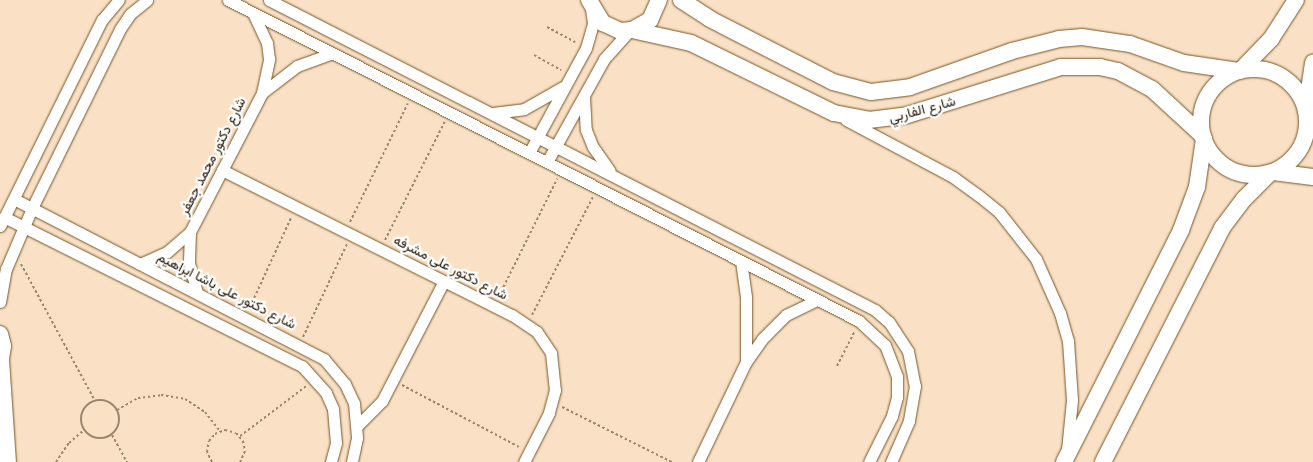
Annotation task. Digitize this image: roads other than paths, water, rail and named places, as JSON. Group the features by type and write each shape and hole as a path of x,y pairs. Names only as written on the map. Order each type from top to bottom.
{"street":[{"path":"118,0 102,20 2,222 24,227 286,358 316,378 326,393 336,426 331,462"},
{"path":"0,302 6,269 32,208 120,29 130,14 146,0"},
{"path":"228,0 855,319 885,345 897,377 897,397 892,416 869,462"},
{"path":"269,0 860,301 889,322 908,351 913,368 914,404 891,462"},
{"path":"547,162 608,54 631,30 650,20 659,0"},
{"name":"شارع الفاربي","path":"681,0 710,19 833,82 871,92 910,87 1012,51 1059,39 1082,37 1130,44 1184,62 1239,71"},
{"path":"1065,459 1181,230 1197,187 1204,137 1202,116 1208,96 1216,85 1239,71 1271,39 1295,0"},
{"path":"529,153 586,48 593,23 590,4"},
{"name":"شارع الفاربي","path":"590,4 603,23 690,43 834,113 869,120 904,116 1043,72 1080,65 1118,71 1136,78 1170,103 1204,137"},
{"name":"شارع دكتور محمد جعفر","path":"140,264 167,252 190,232 262,93 268,51 262,27 254,13"},
{"name":"شارع دكتور محمد جعفر","path":"262,93 297,66 332,53"},
{"path":"1103,462 1222,228 1244,199 1271,172 1284,166 1301,148 1308,125 1313,63"},
{"path":"1239,71 1268,71 1282,76 1301,97 1309,114"},
{"path":"491,113 524,109 570,80"},
{"path":"584,94 586,130 592,147 614,176"},
{"path":"834,113 926,162 972,190 999,212 1036,259 1060,312 1068,341 1072,400 1065,459"},
{"path":"1204,137 1219,161 1230,169 1249,175 1271,172 1313,177"},
{"name":"شارع دكتور على مشرفه","path":"222,170 528,324 551,353 556,377 553,403 527,457"},
{"name":"شارع دكتور على باشا ابراهيم","path":"14,199 300,344 324,359 345,384 354,403 358,425 352,462"},
{"name":"شارع دكتور محمد جعفر","path":"190,232 189,263 197,293"},
{"path":"741,261 746,298 746,362"},
{"path":"358,425 375,410 393,380 444,281"},
{"path":"698,462 746,362 773,326 794,311 817,300"},
{"path":"855,319 860,301"},
{"path":"0,334 8,462"},
{"path":"326,393 345,384"}]}
